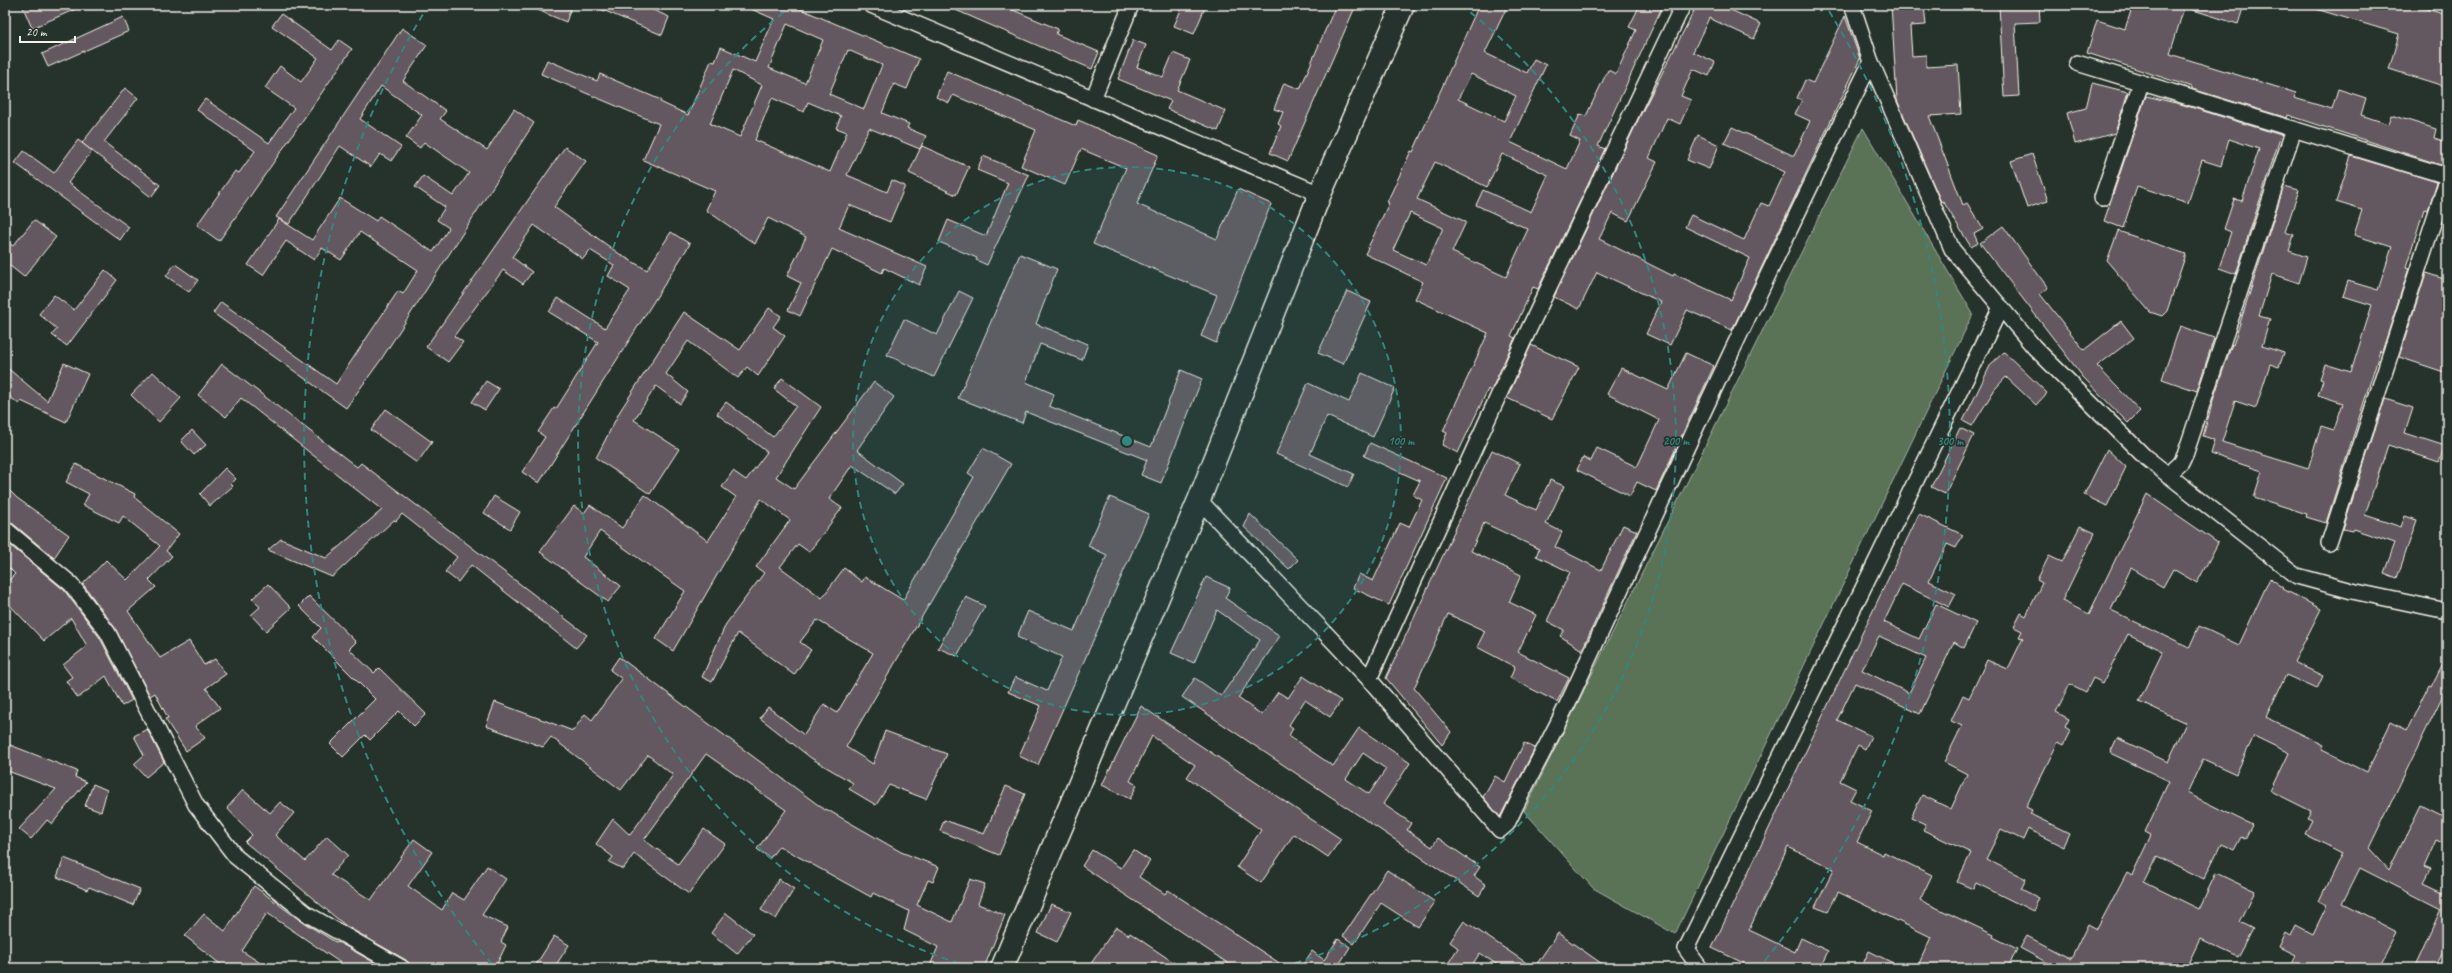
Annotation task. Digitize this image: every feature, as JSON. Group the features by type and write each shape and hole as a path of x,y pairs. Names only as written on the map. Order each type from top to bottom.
{"street":[{"path":"871,5 1320,194"},
{"path":"1092,98 1131,5"},
{"path":"1002,968 1199,500 1320,194 1403,5"},
{"path":"1369,679 1528,332 1683,5"},
{"path":"1852,5 1871,62 1952,248 2034,347 2144,456 2297,576 2352,591 2447,611"},
{"path":"1199,500 1369,679 1500,830 1507,824 1574,690 1633,559 1788,230 1871,62"},
{"path":"2077,63 2447,176"},
{"path":"2102,198 2141,83"},
{"path":"2168,475 2181,463 2185,454 2294,129"},
{"path":"2330,543 2447,180"},
{"path":"1700,968 1686,949 2001,307"},
{"path":"5,529 71,584 108,633 196,805 236,857 307,914 402,968"}],"green space":[{"path":"1863,128 1973,314 1675,934 1593,888 1524,811"}],"building":[{"path":"22,5 85,5 32,28"},
{"path":"526,5 572,5 566,22"},
{"path":"591,5 642,5 669,17 662,35"},
{"path":"742,5 791,5 919,59 907,89 894,84 882,113 909,124 907,128 926,136 920,149 869,128 847,175 887,192 892,180 905,186 890,222 849,205 839,228 927,267 919,285 884,268 882,273 832,249 800,316 788,310 801,283 787,276 806,237 768,218 755,244 706,210 715,191 643,160 659,124 541,74 547,60 597,81 600,74 661,100 660,102 688,115 711,61 715,62 721,47 755,62 774,19","holes":["787,24 823,40 805,83 769,68","848,50 882,65 864,109 829,94","733,70 762,85 740,137 710,124","772,98 804,112 808,102 841,116 836,128 847,132 830,172 755,140"]},
{"path":"944,5 1001,5 1058,29 1056,34 1099,52 1092,69"},
{"path":"1183,5 1206,5 1194,34 1174,26"},
{"path":"1336,5 1356,5 1288,161 1270,153 1281,126 1278,124 1283,112 1274,109 1284,83 1300,89"},
{"path":"1479,5 1497,5 1506,9 1485,53 1527,73 1534,59 1546,65 1510,142 1567,169 1580,141 1570,136 1580,114 1586,116 1608,70 1616,74 1636,30 1629,27 1640,5 1663,5 1598,146 1605,149 1538,289 1533,287 1511,336 1515,338 1491,391 1488,389 1458,453 1442,445 1447,433 1443,431 1488,333 1415,299 1423,282 1365,254 1411,151 1413,152","holes":["1471,74 1516,96 1504,121 1458,99","1502,154 1548,175 1531,212 1483,190 1476,205 1528,229 1506,277 1452,252 1466,222 1417,199 1435,162 1487,187","1410,213 1443,228 1426,265 1393,250"]},
{"path":"1692,5 1720,5 1761,24 1754,39 1709,18 1693,52 1715,62 1709,76 1693,69 1681,96 1691,100 1680,124 1667,118 1649,158 1657,162 1628,221 1612,213 1599,239 1673,276 1674,274 1731,300 1750,258 1685,227 1691,215 1744,240 1761,203 1769,206 1785,172 1724,143 1732,127 1794,156 1810,121 1795,114 1802,100 1797,98 1805,80 1813,83 1845,16 1860,59 1732,330 1687,310 1670,345 1646,334 1661,302 1597,272 1579,309 1554,297 1640,116 1694,11 1691,10"},
{"path":"1891,5 1924,5 1926,25 1910,26 1912,56 1926,55 1926,67 1958,65 1961,114 1929,116 1963,205 1967,203 1983,229 1974,234 1978,243 1971,247 1943,201 1941,202 1897,100"},
{"path":"1999,5 2039,5 2040,22 2015,23 2019,96 2004,97"},
{"path":"2133,5 2176,5 2184,8 2170,54 2296,93 2294,98 2332,109 2338,89 2366,98 2361,115 2388,124 2391,115 2436,129 2434,138 2447,142 2447,167 2288,115 2287,118 2192,89 2192,87 2087,53 2097,20 2125,29"},
{"path":"2187,5 2244,5 2238,24 2187,8"},
{"path":"2316,5 2413,5 2447,15 2447,87 2389,69 2399,34 2316,9"},
{"path":"281,14 332,50 339,40 352,49 219,241 197,225 235,171 239,173 255,151 197,110 205,99 269,143 294,108 265,88 280,66 301,82 318,58 272,26"},
{"path":"123,17 129,31 48,67 42,54"},
{"path":"402,28 427,45 403,81 446,111 440,119 487,150 514,109 534,123 380,361 346,408 213,313 221,302 336,384 398,291 403,294 418,270 360,232 341,260 322,248 314,260 286,241 263,275 248,265 279,219 312,240 340,198 376,221 379,216 433,252 449,228 437,220 445,207 415,187 423,176 453,196 469,173 424,142 420,148 406,138 422,115 381,86 360,119 401,147 391,161 380,154 371,167 340,146 289,224 276,217"},
{"path":"1133,40 1146,45 1137,67 1163,77 1173,53 1190,60 1177,90 1226,111 1218,131 1167,109 1171,101 1118,79"},
{"path":"947,71 1076,126 1078,120 1158,155 1137,204 1217,239 1238,189 1271,204 1216,343 1201,336 1217,295 1093,244 1126,168 1081,149 1065,185 1021,166 1036,130 953,95 949,103 936,97"},
{"path":"2092,83 2128,92 2115,133 2075,144 2067,113 2086,108"},
{"path":"125,88 138,98 104,142 160,185 151,197 82,143"},
{"path":"2146,96 2184,105 2281,135 2236,274 2219,268 2231,232 2224,229 2234,199 2242,201 2259,149 2229,139 2221,166 2202,160 2188,203 2137,186 2123,228 2104,221"},
{"path":"1698,135 1719,145 1709,169 1687,160"},
{"path":"78,140 92,151 68,183 129,227 120,240 15,163 24,151 54,173"},
{"path":"922,146 969,167 956,195 909,173"},
{"path":"565,147 586,161 554,207 621,255 647,270 671,232 690,244 539,483 522,472 545,437 538,432 554,408 556,409 598,342 549,312 558,298 605,328 630,290 608,276 614,265 590,250 583,259 534,225 512,257 532,272 523,284 503,270 454,336 463,342 448,362 426,347"},
{"path":"2032,154 2048,201 2027,208 2011,161"},
{"path":"983,156 1029,175 987,265 976,260 977,258 939,242 948,220 986,236 1008,183 977,170"},
{"path":"2351,156 2437,182 2428,210 2424,209 2406,267 2409,268 2382,352 2380,351 2326,523 2306,517 2307,514 2254,497 2262,471 2211,454 2215,440 2203,436 2214,397 2232,344 2233,345 2284,186 2299,190 2285,232 2294,235 2289,251 2307,257 2299,283 2272,274 2259,316 2270,319 2262,346 2284,353 2279,367 2270,364 2256,408 2235,401 2222,442 2308,469 2321,426 2334,430 2343,403 2318,395 2323,380 2320,379 2325,364 2351,372 2372,305 2343,296 2348,281 2378,290 2392,247 2354,235 2362,210 2336,202"},
{"path":"34,220 56,237 24,277 5,262 5,240 13,246"},
{"path":"2003,226 2048,288 2040,294 2084,350 2121,321 2134,338 2097,366 2140,411 2128,423 2083,377 1980,243"},
{"path":"2118,231 2186,254 2167,311 2162,316 2150,312 2107,261"},
{"path":"1020,254 1057,269 1036,324 1088,344 1082,360 1040,344 1026,382 1054,394 1049,406 1151,447 1181,370 1202,379 1161,483 1141,475 1147,460 1026,412 1022,423 958,398"},
{"path":"175,264 198,280 189,292 166,276"},
{"path":"105,270 117,280 67,346 52,335 57,329 39,314 54,295 74,310"},
{"path":"2426,273 2447,280 2447,293 2442,310 2447,311 2447,373 2399,357"},
{"path":"959,291 973,298 934,377 887,355 904,319 937,335"},
{"path":"1347,291 1371,302 1343,364 1318,353"},
{"path":"769,308 781,316 773,327 785,336 758,376 747,367 738,378 688,341 666,374 688,392 680,404 656,386 634,420 679,449 650,494 596,458 620,411 684,312 740,350"},
{"path":"2180,326 2214,338 2197,391 2162,379"},
{"path":"1531,345 1579,367 1552,419 1507,398"},
{"path":"2004,352 2047,393 2036,405 2006,377 1995,389 1972,426 1963,421 1991,364"},
{"path":"1686,353 1714,366 1656,491 1637,482 1630,496 1577,470 1583,457 1591,461 1597,448 1637,467 1659,420 1607,394 1621,368 1668,390"},
{"path":"64,363 88,374 66,422 21,401 19,404 5,393 5,366 47,401"},
{"path":"222,364 357,467 361,463 587,635 576,648 471,565 458,582 445,572 457,557 402,514 332,577 268,550 281,539 326,558 382,510 241,398 226,417 198,395"},
{"path":"153,372 181,398 159,422 131,395"},
{"path":"1362,373 1395,388 1373,437 1327,416 1310,454 1354,474 1348,487 1276,454 1308,383 1349,402"},
{"path":"782,378 821,407 776,477 794,489 874,382 894,397 857,450 903,484 895,494 852,465 829,499 842,508 809,552 798,544 780,567 822,598 844,568 862,582 865,577 903,600 974,477 968,473 983,448 1011,464 846,747 873,764 885,731 947,754 926,799 889,785 876,805 849,789 853,783 811,758 760,718 768,707 804,735 824,704 837,713 873,653 817,620 800,642 811,650 794,675 738,633 712,682 702,677 726,624 764,573 756,567 790,520 761,499 673,651 656,639 685,591 600,531 583,557 621,586 608,602 540,552 574,506 584,513 590,505 622,528 645,495 708,541 736,497 722,487 733,471 746,480 767,452 717,414 726,402 773,437 796,406 774,389"},
{"path":"486,381 499,389 485,410 472,402"},
{"path":"2385,399 2413,408 2405,433 2445,446 2439,462 2388,445 2365,515 2401,527 2405,516 2417,520 2397,578 2384,573 2395,543 2353,529 2352,531 2343,529"},
{"path":"386,409 432,442 417,463 371,430"},
{"path":"1960,428 1974,435 1945,494 1931,487"},
{"path":"192,430 206,445 194,455 181,441"},
{"path":"1370,443 1447,478 1389,605 1353,588 1359,574 1373,581 1400,523 1409,527 1422,500 1413,495 1420,481 1364,456"},
{"path":"2107,449 2126,467 2107,506 2084,495"},
{"path":"1492,450 1520,464 1505,495 1536,510 1550,480 1564,486 1546,524 1562,532 1555,547 1601,570 1623,525 1637,531 1582,650 1560,636 1564,630 1547,621 1570,572 1536,556 1539,549 1484,523 1471,551 1521,575 1509,602 1536,615 1518,652 1569,678 1557,702 1510,678 1515,667 1477,647 1485,631 1448,614 1414,688 1451,732 1442,745 1386,678"},
{"path":"76,464 135,494 134,497 179,534 166,551 172,556 149,580 156,587 128,611 160,658 189,641 204,665 215,659 226,674 206,688 220,708 195,726 205,738 186,751 165,719 168,718 155,693 150,696 115,628 83,584 106,560 127,580 160,546 123,516 119,523 83,505 89,494 66,482"},
{"path":"225,468 236,479 231,484 233,486 210,506 200,494"},
{"path":"5,486 17,498 69,535 54,558 11,522 5,520"},
{"path":"2147,494 2218,543 2197,583 2173,569 2163,587 2131,568 2111,610 2189,648 2199,626 2239,645 2270,578 2284,588 2283,589 2321,609 2294,662 2323,676 2317,689 2286,675 2266,717 2324,745 2322,750 2367,772 2391,722 2407,730 2429,685 2432,686 2447,656 2447,697 2443,695 2369,848 2389,870 2421,805 2447,818 2447,845 2436,840 2424,867 2431,870 2424,883 2447,894 2447,956 2442,954 2435,968 2414,968 2441,909 2360,868 2342,904 2397,932 2379,968 2289,968 2295,956 2279,948 2286,933 2291,936 2296,925 2313,934 2327,905 2319,901 2342,853 2305,834 2312,820 2307,818 2311,811 2271,791 2289,753 2254,736 2236,774 2203,759 2187,793 2252,825 2245,839 2241,837 2234,850 2221,844 2204,879 2157,856 2144,882 2199,909 2216,873 2254,891 2239,922 2253,929 2238,957 2200,939 2186,968 2057,968 2020,948 2027,936 2071,959 2088,924 2097,929 2127,872 2132,875 2151,835 2145,832 2169,781 2110,753 2117,738 2168,762 2186,723 2139,701 2163,651 2128,634 2103,683 2093,678 2086,692 2070,684 2056,712 2069,719 2065,727 2071,731 2064,745 2058,742 2026,807 2032,810 2030,814 2069,833 2063,846 2028,829 2023,840 2001,829 1986,859 2026,879 2021,889 2039,898 2033,911 1976,883 1973,889 1957,882 1971,853 1923,830 1926,824 1911,817 1922,795 1951,809 1967,774 1944,762 1962,726 1951,721 1963,695 1969,698 1987,660 2008,669 2023,638 2019,637 2022,631 2014,627 2021,613 2026,616 2042,583 2037,580 2049,556 2062,562 2080,526 2095,533 2062,601 2089,614"},
{"path":"494,496 520,512 510,529 484,513"},
{"path":"1110,497 1149,514 1038,765 1019,756 1041,706 1008,692 1015,677 1047,691 1062,657 1017,637 1028,611 1074,631 1107,555 1088,546"},
{"path":"1250,514 1298,560 1289,569 1244,527"},
{"path":"1919,514 1963,535 1956,548 1947,544 1929,581 1956,594 1949,607 1902,584 1884,622 1919,639 1936,604 1976,623 1964,648 1954,642 1920,714 1855,683 1837,720 1871,736 1865,749 1858,745 1840,781 1856,789 1850,800 1872,811 1857,842 1883,855 1884,852 1932,875 1920,900 1994,935 1993,937 2017,949 2008,968 1917,968 1931,937 1838,892 1828,912 1815,907 1834,869 1788,847 1749,930 1795,952 1801,938 1828,951 1820,968 1754,968 1712,948","holes":["1879,636 1926,658 1909,693 1862,670"]},
{"path":"5,541 64,590 100,638 132,700 122,706 106,676 78,698 66,681 72,677 63,665 87,646 71,618 44,641 5,600 5,584 15,574 5,564"},
{"path":"1206,577 1230,588 1225,598 1280,636 1238,698 1262,715 1278,692 1288,698 1303,676 1341,701 1330,717 1305,700 1289,725 1293,728 1289,736 1333,766 1359,728 1410,763 1383,804 1411,823 1407,830 1432,847 1438,838 1480,867 1474,876 1486,885 1479,896 1182,697 1195,678 1221,696 1260,640 1217,610 1194,663 1171,653","holes":["1363,753 1386,769 1369,794 1346,779"]},
{"path":"268,584 291,608 266,631 251,615 260,607 252,599"},
{"path":"309,596 356,642 349,649 374,673 379,668 426,714 414,726 399,711 370,740 365,735 343,757 330,744 375,699 313,637 321,628 299,606"},
{"path":"966,597 985,606 957,656 938,648"},
{"path":"619,657 825,810 826,809 901,852 939,867 933,882 928,880 917,905 952,922 970,879 985,884 978,904 1005,915 984,968 929,968 938,947 904,930 909,911 873,893 871,897 779,846 770,858 757,849 786,810 706,754 644,840 678,864 704,829 725,844 689,894 634,854 623,869 609,862 613,857 596,844 613,819 630,835 673,775 648,755 621,790 551,737 543,747 486,726 495,702 573,731 585,714 592,720 622,679 610,670"},
{"path":"1141,706 1341,839 1328,857 1294,834 1261,883 1237,867 1261,830 1187,777 1195,765 1152,736 1130,781 1137,785 1130,799 1102,785"},
{"path":"147,729 164,762 146,777 134,764 144,755 134,736"},
{"path":"5,743 77,771 75,777 86,782 52,824 47,820 31,839 19,829 56,789 5,770"},
{"path":"1524,743 1535,748 1500,817 1483,797 1495,776 1505,782"},
{"path":"93,784 107,790 101,812 85,806"},
{"path":"1006,786 1025,794 999,855 940,831 944,820 984,834"},
{"path":"243,790 270,813 280,802 294,813 275,835 305,861 327,836 348,855 331,875 371,900 414,839 432,852 408,886 442,910 452,893 464,900 487,866 506,879 482,915 508,927 501,942 506,945 495,968 411,968 406,960 346,926 245,842 252,835 227,808"},
{"path":"1092,850 1121,868 1133,850 1150,861 1139,877 1165,894 1168,890 1287,968 1235,968 1082,866"},
{"path":"64,858 140,889 133,905 89,887 87,890 57,877"},
{"path":"1387,870 1435,902 1418,927 1381,903 1354,944 1343,936"},
{"path":"779,879 794,889 776,919 761,910"},
{"path":"254,886 301,921 337,943 338,942 384,968 348,968 267,913 242,951 268,968 225,968 185,936 204,914 225,931"},
{"path":"1051,904 1071,912 1057,942 1038,933"},
{"path":"726,913 753,934 737,954 711,933"},
{"path":"1464,921 1534,968 1502,968 1480,953 1470,968 1445,968 1458,948 1450,942"},
{"path":"1116,927 1129,935 1130,933 1182,968 1088,968"},
{"path":"1558,933 1608,968 1534,968"},
{"path":"554,936 569,945 554,968 534,968"},
{"path":"1338,939 1350,947 1337,968 1301,968 1312,951 1324,960"},
{"path":"1869,951 1903,968 1861,968"}]}
